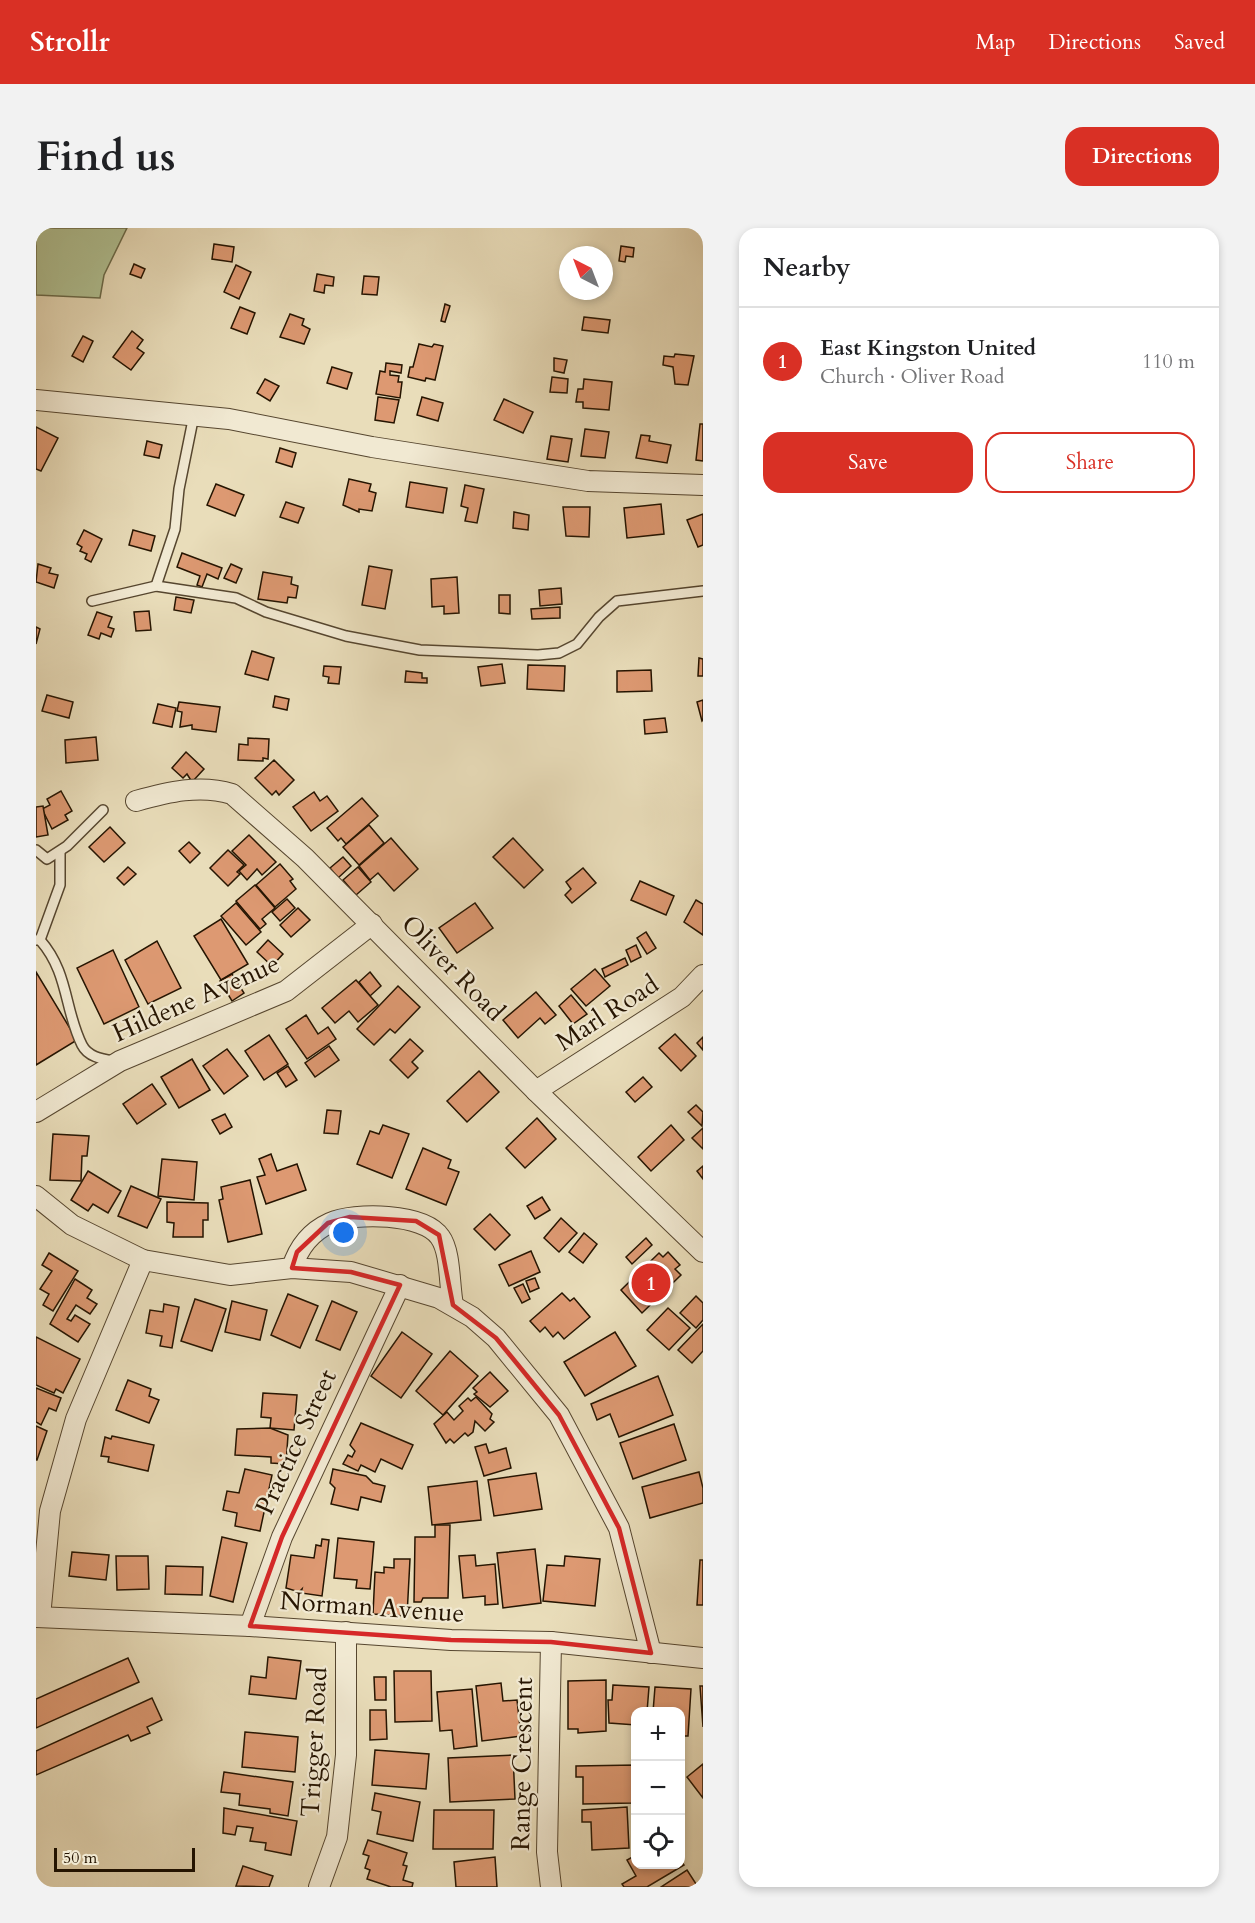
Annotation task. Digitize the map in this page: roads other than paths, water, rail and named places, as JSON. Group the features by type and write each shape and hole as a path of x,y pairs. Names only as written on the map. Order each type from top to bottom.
{"street":[{"path":"36,400 229,419 372,447 588,481 703,485"},
{"name":"Oliver Road","path":"136,801 170,792 189,790 218,789 232,794 305,858 536,1091 703,1252"},
{"name":"Hildene Avenue","path":"36,1112 120,1061 286,991 372,924"},
{"name":"Marl Road","path":"536,1091 605,1049 682,996 703,975"},
{"path":"36,1196 72,1225 143,1260 230,1275 292,1268 351,1272 400,1285 453,1305 472,1317 496,1338 559,1415 619,1528 651,1653"},
{"path":"292,1268 297,1252 311,1236 328,1223 350,1217 416,1221 428,1226 439,1235 446,1248 453,1305"},
{"path":"38,1617 50,1511 76,1419 143,1260"},
{"name":"Practice Street","path":"250,1626 282,1537 400,1285"},
{"name":"Norman Avenue","path":"38,1617 250,1626 452,1640 551,1642 703,1658"},
{"name":"Trigger Road","path":"319,1887 337,1837 344,1767 345,1632"},
{"name":"Range Crescent","path":"551,1642 547,1852 551,1887"}],"lane":[{"path":"156,586 175,529 179,489 194,415"},
{"path":"92,601 156,586 236,598 266,612 346,636 420,650 538,655 559,653 577,644 599,617 617,601 703,591"},
{"path":"36,850 47,859 60,852 103,810"},
{"path":"60,852 60,885 38,940 51,953 64,980 83,1046 98,1059 120,1061"}],"place":[{"name":"East Kingston United","path":"651,1283"}]}
